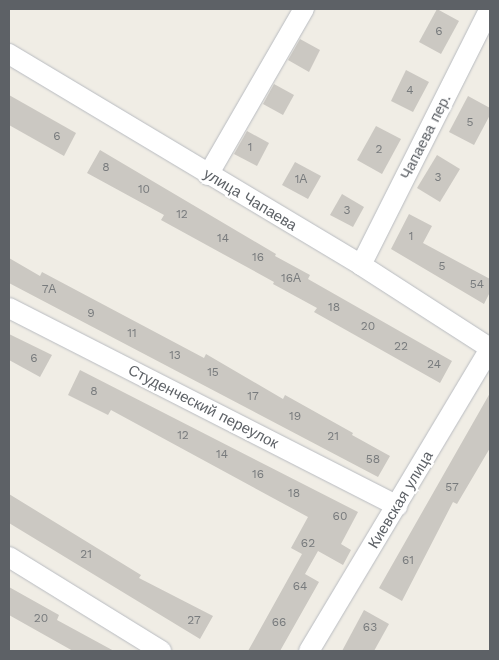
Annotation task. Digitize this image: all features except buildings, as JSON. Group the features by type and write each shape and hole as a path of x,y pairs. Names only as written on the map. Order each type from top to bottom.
{"street":[{"path":"208,175 304,9"},
{"name":"Чапаева пер.","path":"361,265 490,9"},
{"name":"улица Чапаева","path":"9,54 361,265 490,348"},
{"name":"Студенческий переулок","path":"9,308 398,506"},
{"name":"Киевская улица","path":"309,651 398,506 490,348"},
{"path":"9,557 161,651"}]}
